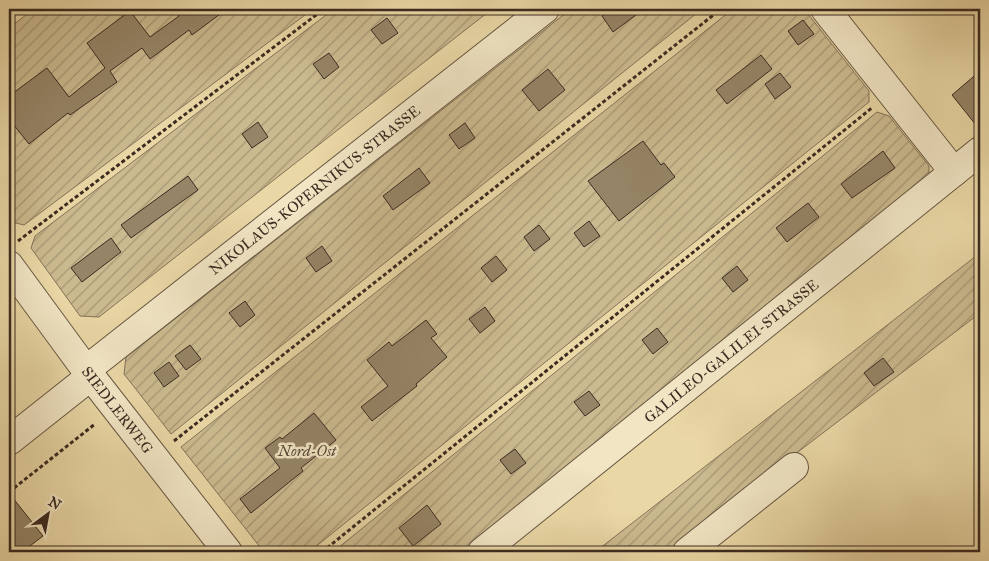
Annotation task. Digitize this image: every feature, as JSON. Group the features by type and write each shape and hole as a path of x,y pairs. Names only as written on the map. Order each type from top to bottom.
{"street":[{"name":"NIKOLAUS-KOPERNIKUS-STRASSE","path":"9,441 88,373 545,9"},
{"path":"825,9 954,172"},
{"name":"GALILEO-GALILEI-STRASSE","path":"482,552 980,151"},
{"name":"SIEDLERWEG","path":"13,254 88,373 228,552"},
{"path":"687,552 794,467"}],"path":[{"path":"9,17 19,9"},
{"path":"13,254 324,9"},
{"path":"154,457 721,9"},
{"path":"322,552 891,93"},
{"path":"9,492 115,408"}],"green space":[{"path":"34,9 313,9 24,225 12,222 9,218 9,28"},
{"path":"334,9 492,9 99,317 80,316 31,248 35,236"},
{"path":"571,9 702,9 171,434 124,374 126,357"},
{"name":"Nord-Ost","path":"733,9 804,9 869,91 869,102 309,552 264,552 181,447"},
{"path":"877,112 889,116 929,166 929,179 470,552 333,552"},
{"path":"980,253 980,313 667,552 595,552"}],"building":[{"path":"173,9 227,9 192,35 189,30 150,59 142,48 110,71 117,82 70,115 68,113 29,144 9,119 9,96 47,68 69,97 105,68 87,43 130,11 150,37 179,16"},
{"path":"611,9 644,9 613,32 602,16"},
{"path":"387,18 398,33 382,44 371,30"},
{"path":"803,20 814,34 798,45 788,31"},
{"path":"329,53 339,67 324,79 313,64"},
{"path":"761,55 772,69 727,104 716,90"},
{"path":"548,69 565,90 539,111 522,90"},
{"path":"980,71 980,130 952,95"},
{"path":"780,73 791,87 775,99 765,84"},
{"path":"258,122 268,137 252,148 242,134"},
{"path":"465,123 475,138 459,149 449,135"},
{"path":"643,141 661,165 664,163 675,177 619,221 588,181"},
{"path":"883,151 895,168 852,198 841,184"},
{"path":"419,168 430,183 393,210 383,196"},
{"path":"188,176 198,190 131,238 121,225"},
{"path":"808,203 819,217 787,242 776,228"},
{"path":"589,221 600,236 584,247 574,233"},
{"path":"539,225 550,239 534,251 524,237"},
{"path":"111,238 121,252 82,282 71,268"},
{"path":"322,246 332,261 316,272 306,258"},
{"path":"496,256 507,270 492,282 481,268"},
{"path":"737,266 748,280 733,292 722,278"},
{"path":"245,301 255,315 240,327 229,313"},
{"path":"485,307 495,321 480,333 469,319"},
{"path":"426,320 437,334 431,338 447,357 416,384 417,386 372,421 361,407 388,386 367,360 389,342 392,346"},
{"path":"657,328 668,342 653,354 642,340"},
{"path":"190,345 201,359 186,370 175,356"},
{"path":"883,358 894,372 874,386 864,373"},
{"path":"169,362 179,376 164,387 154,373"},
{"path":"589,391 600,405 585,416 574,402"},
{"path":"314,413 336,440 301,468 303,471 251,513 240,499 280,468 265,448 280,437 282,439"},
{"path":"515,449 526,463 511,474 500,460"},
{"path":"9,493 43,536 22,552 9,552"},
{"path":"427,505 441,524 413,546 399,528"}]}
